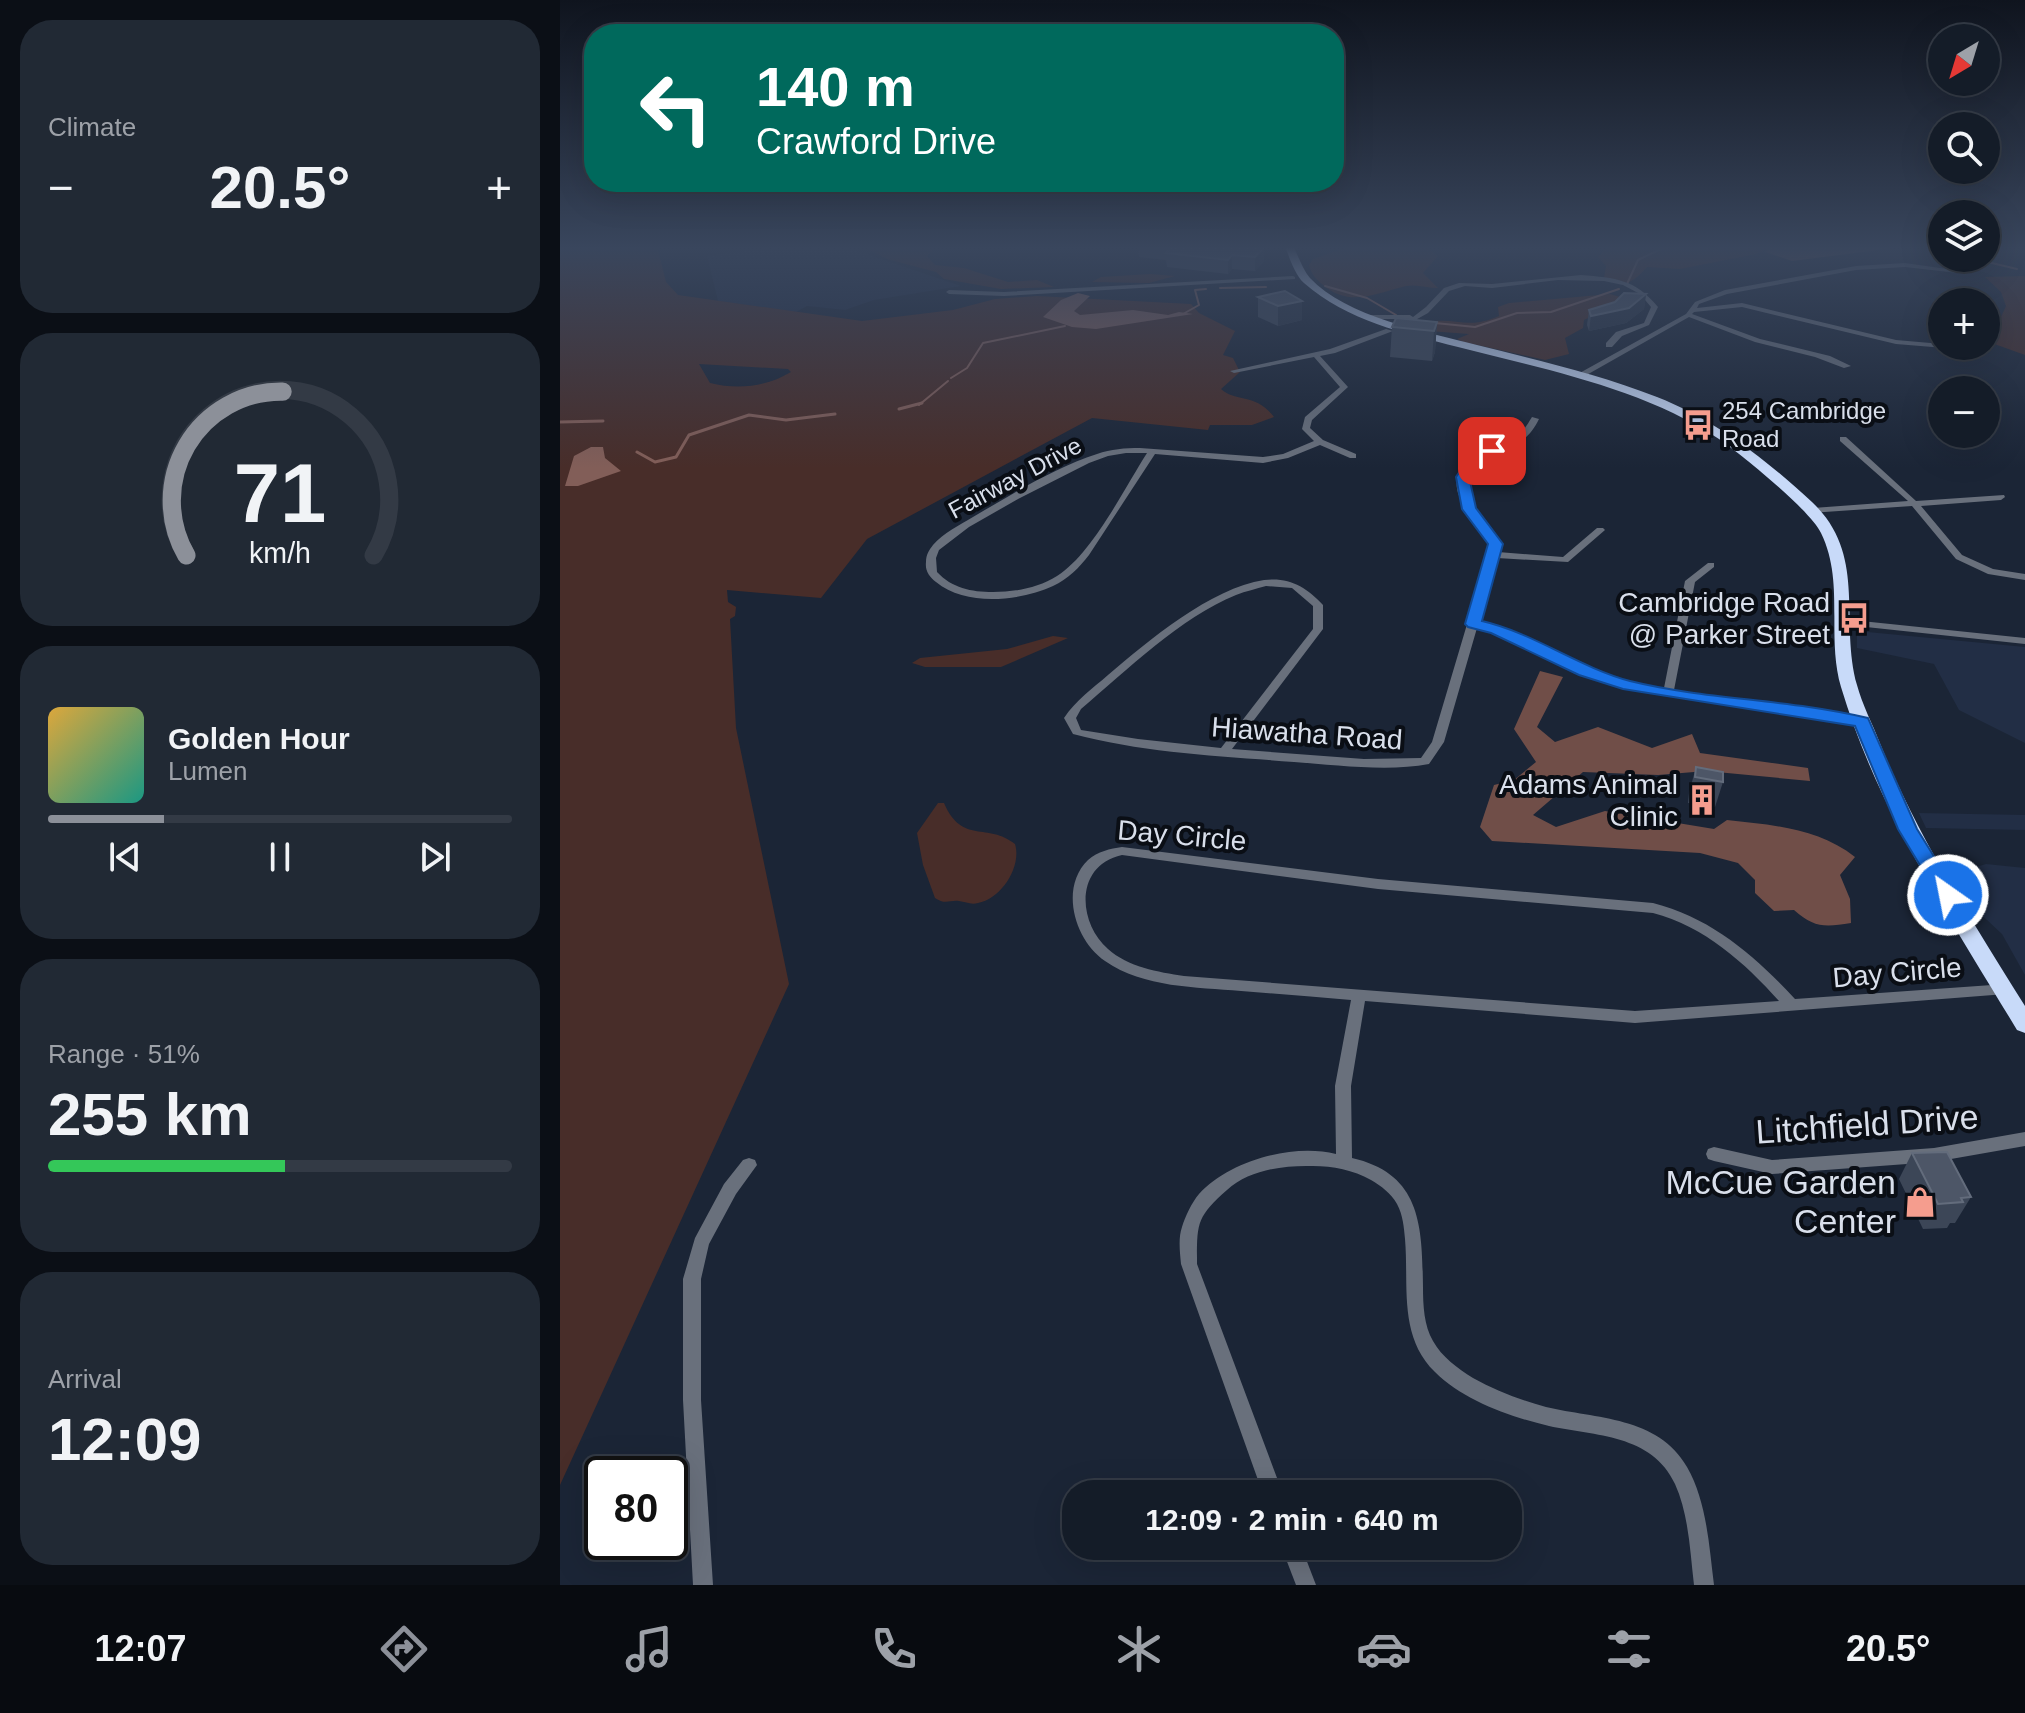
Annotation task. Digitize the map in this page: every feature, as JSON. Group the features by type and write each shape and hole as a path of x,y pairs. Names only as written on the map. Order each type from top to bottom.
{"highway":[{"path":"1368,320 1478,348"},
{"path":"1374,320 1392,328 1580,375 1655,400 1713,429 1766,469 1813,511 1830,534 1840,560 1844,665 1862,722 1908,829 2025,1024"}],"street":[{"path":"1234,371 1316,355 1407,320"},
{"path":"1413,320 1415,328 1425,335"},
{"path":"1609,345 1620,333 1650,320"},
{"path":"1580,375 1677,320"},
{"path":"1711,320 1761,342 1818,354 1847,366"},
{"path":"1804,320 1896,342 1928,345"},
{"path":"1316,355 1344,386 1306,421 1307,431 1320,442 1353,456"},
{"path":"1535,419 1529,433 1481,457 1463,474 1467,504 1493,538 1494,555 1565,560 1600,530"},
{"path":"1843,439 1916,504 1963,560 1996,573 2025,577"},
{"name":"Fairway Drive","path":"1153,451 1076,564 1053,582 1025,592 982,595 953,588 932,573 930,560 937,546 969,525 1092,458 1124,450 1153,451 1258,460 1285,456 1320,442"},
{"path":"1813,511 2001,497"},
{"name":"Hiawatha Road","path":"1225,751 1318,629 1318,605 1302,591 1281,584 1259,583 1215,599 1077,707 1070,718 1072,726 1080,734 1098,738 1225,751 1392,766 1423,762 1438,742 1494,555"},
{"path":"1668,693 1690,581 1711,565"},
{"path":"1842,622 2025,641"},
{"path":"1473,624 1498,630 1598,677 1668,693 1862,722"},
{"name":"Day Circle","path":"1793,1006 1700,925 1665,910 1388,885 1122,851 1101,854 1086,869 1080,887 1085,926 1099,950 1129,968 1184,981 1619,1016 1675,1016 2006,989"},
{"path":"1344,1160 1343,1086 1359,994"},
{"name":"Litchfield Drive","path":"1714,1154 1772,1167 1934,1155 2025,1139"},
{"path":"1268,1480 1189,1264 1187,1236 1205,1197 1239,1173 1282,1161 1344,1160 1384,1178 1404,1201 1412,1236 1415,1316 1422,1339 1433,1357 1466,1383 1509,1403 1547,1416 1629,1431 1660,1448 1685,1487 1704,1585"},
{"path":"703,1585 692,1400 692,1279 701,1243 730,1189 749,1165"},
{"path":"1296,1560 1306,1585"}],"shaded area":[{"path":"560,320 1213,320 1235,331 1223,355 1233,358 1240,372 1221,389 1260,404 1274,417 1252,425 1210,425 1208,430 1092,418 867,539 821,598 727,590 728,602 736,607 735,616 730,619 736,728 789,984 560,1485","holes":["699,364 788,369 791,372 752,386 731,386 710,383"]},
{"path":"1052,320 1154,320 1096,329 1072,327"},
{"path":"1488,320 1584,320 1583,328 1565,338 1569,354 1545,360 1457,339 1469,334 1429,331 1427,322 1471,323"},
{"path":"2000,320 2025,320 2025,355 2000,346"},
{"path":"591,447 603,447 605,458 621,471 578,486 565,486 574,456"},
{"path":"1857,631 2025,647 2025,743 1959,710 1934,664 1857,648"},
{"path":"1053,636 1068,638 1001,667 925,667 912,663 920,658 1007,649"},
{"path":"1540,671 1563,677 1537,727 1555,742 1598,727 1652,748 1692,734 1700,753 1808,768 1810,781 1706,771 1658,775 1583,772 1533,815 1556,827 1605,811 1714,829 1727,820 1778,826 1810,834 1841,847 1855,857 1840,875 1850,899 1851,923 1820,925 1794,910 1774,911 1755,893 1755,880 1738,863 1700,853 1492,841 1480,827 1494,785 1514,780 1536,762 1514,729"},
{"path":"938,803 944,803 951,816 967,829 995,834 1015,844 1015,862 1008,881 986,900 973,904 944,902 935,898 923,865 917,833"},
{"path":"1919,813 2025,815 2025,830 1926,828"},
{"path":"1986,864 2025,868 2025,975 2002,934 1972,906 1954,879 1953,874"}],"building":[{"path":"1395,320 1437,322 1434,331 1392,327"},
{"path":"1696,767 1723,772 1723,782 1695,777"},
{"path":"1947,1152 1971,1197 1961,1198 1963,1202 1938,1204 1912,1153"}],"waterway":[{"path":"1435,323 1475,327 1496,320"},
{"path":"951,378 967,368 983,343 1065,326"},
{"path":"921,403 948,381"},
{"path":"899,409 921,403"},
{"path":"637,452 655,462 676,457 689,435 749,415 786,420 835,414"},
{"path":"560,422 603,421"}],"place":[{"name":"254 Cambridge Road","path":"1698,425"},
{"name":"Cambridge Road @ Parker Street","path":"1854,618"},
{"name":"Adams Animal Clinic","path":"1702,800"},
{"name":"McCue Garden Center","path":"1920,1202"}],"route":[{"path":"1492,451 1470,465 1463,477 1469,509 1495,544 1473,624 1496,629 1613,682 1862,722 1908,829 1948,895"}]}
